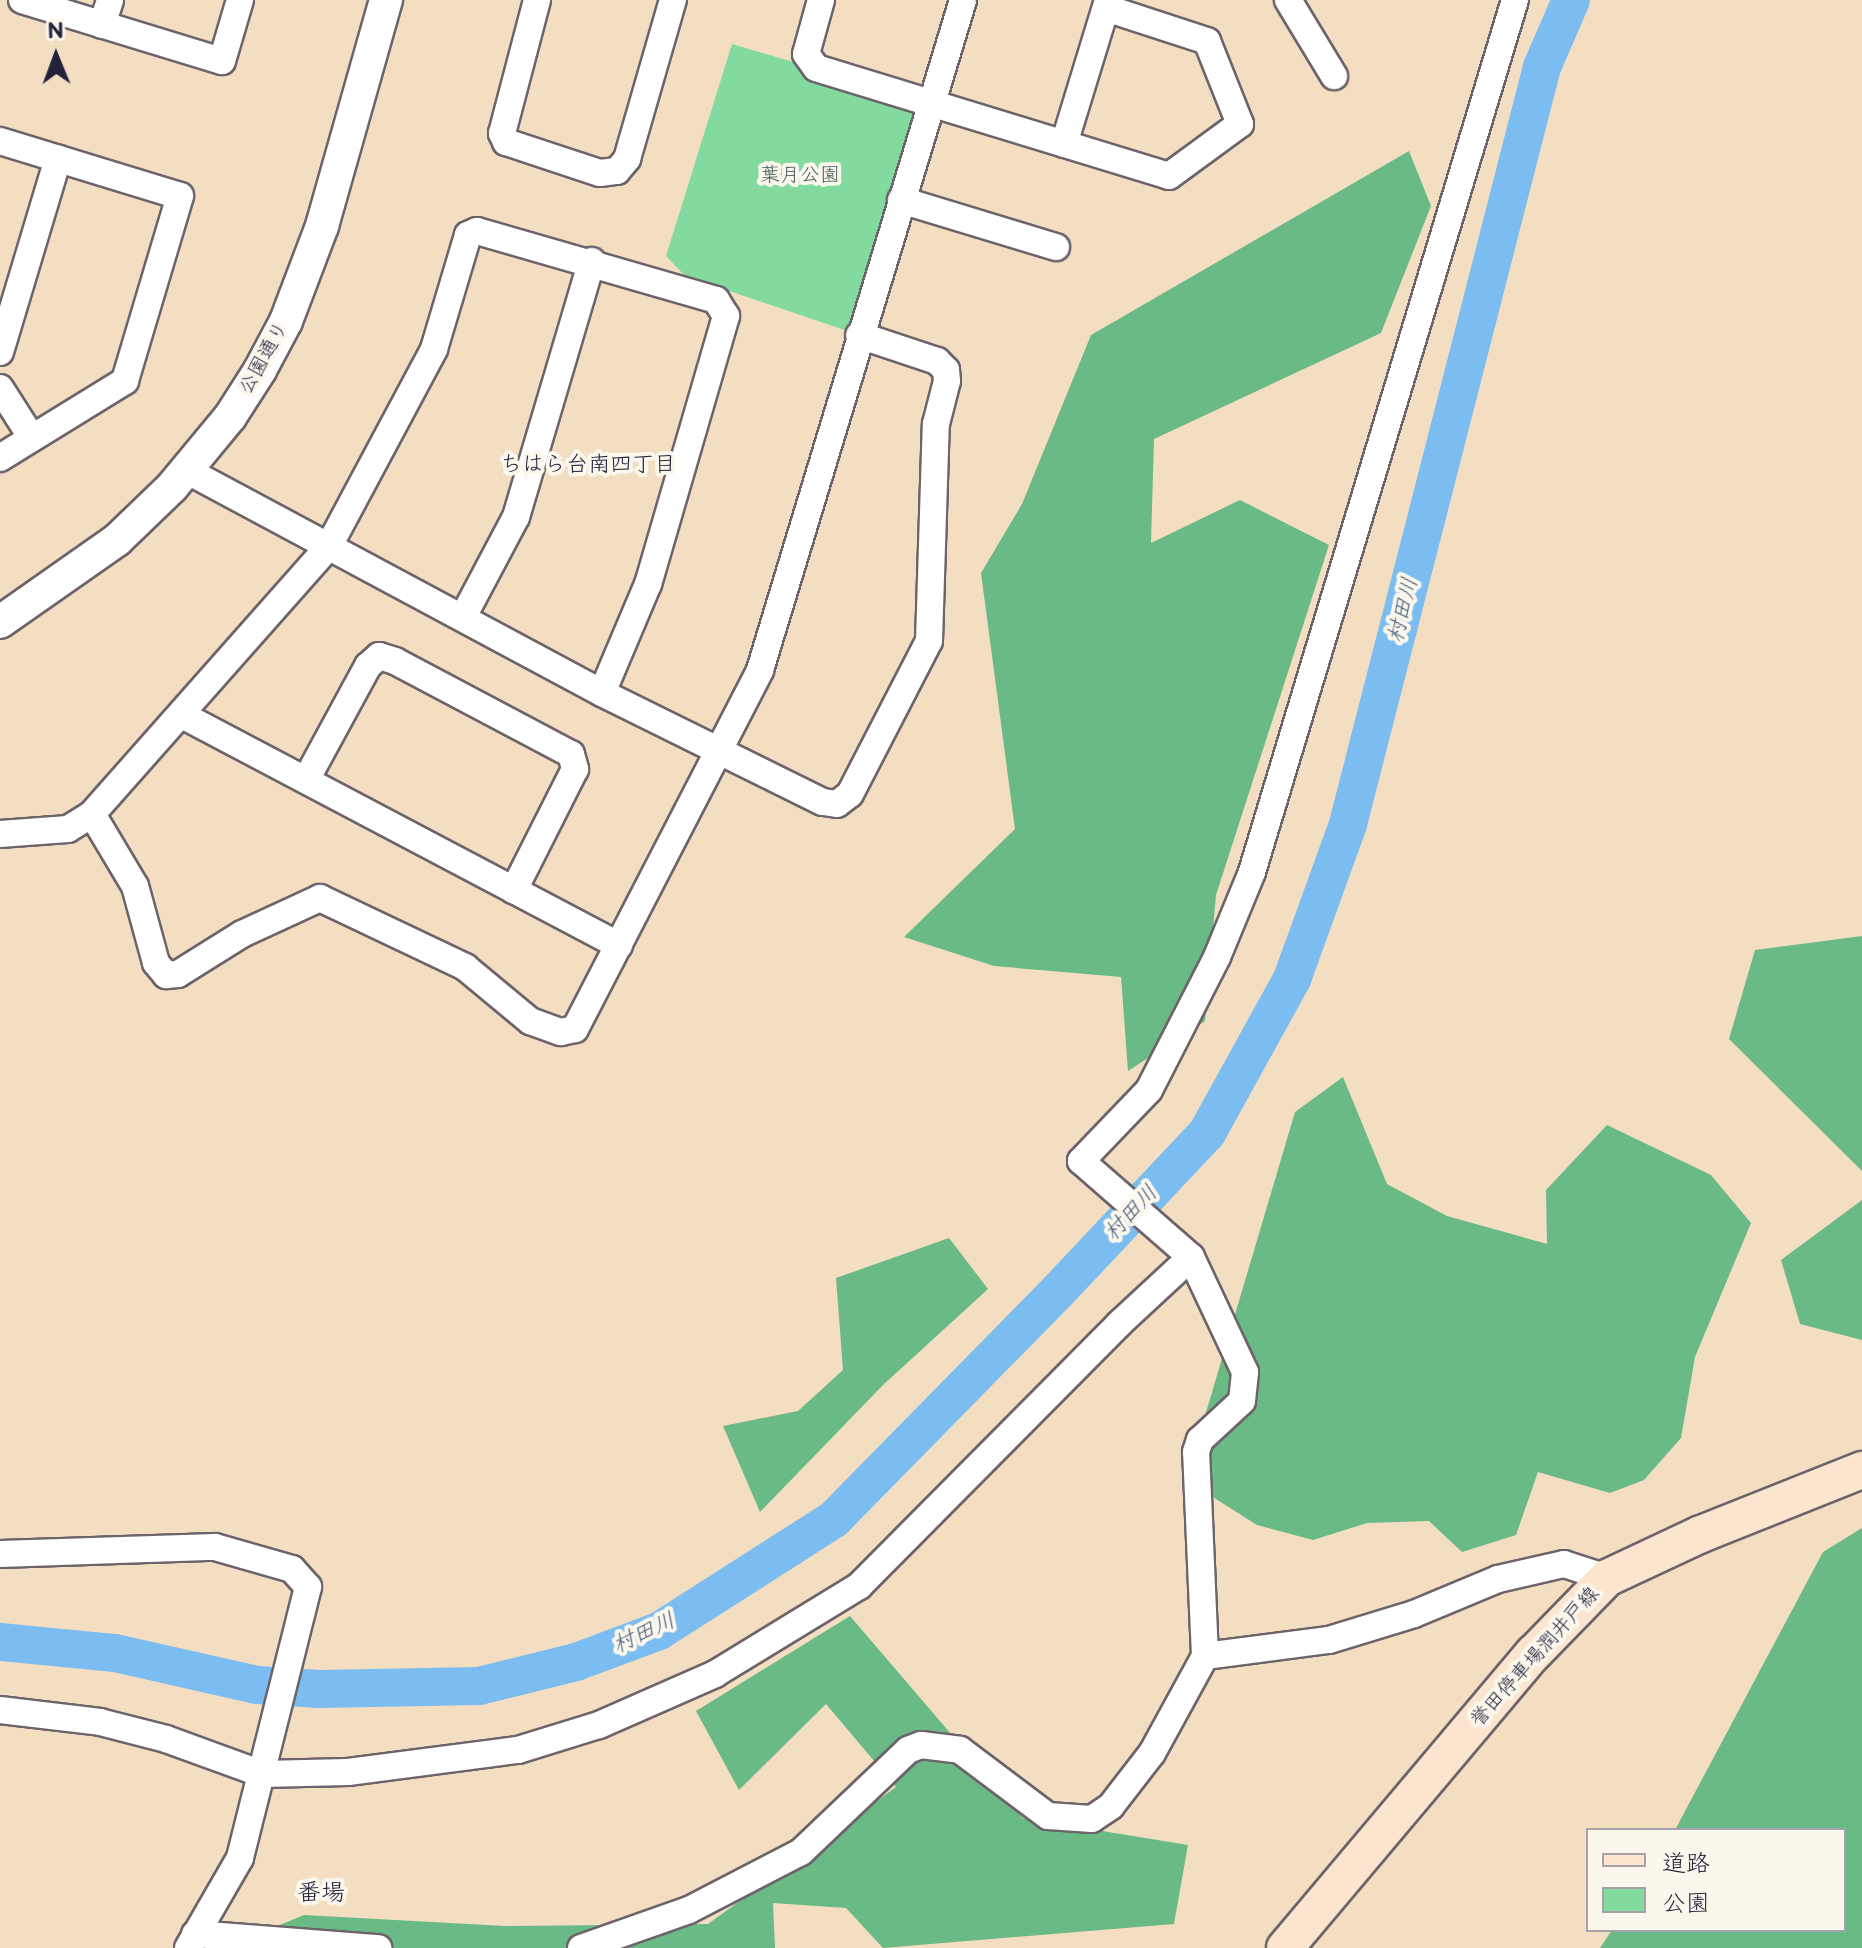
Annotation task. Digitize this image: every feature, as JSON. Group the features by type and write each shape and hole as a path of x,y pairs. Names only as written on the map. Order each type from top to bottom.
{"main road":[{"name":"誉田停車場潤井戸線","path":"1285,1948 1533,1654 1607,1578 1701,1534 1862,1470"}],"street":[{"path":"22,0 106,12 222,61 240,0"},
{"name":"公園通り","path":"0,622 117,540 186,470 230,417 286,321 322,226 386,0"},
{"path":"537,0 502,133 506,142 600,173 617,171 627,159 673,0"},
{"path":"821,0 806,54 816,68 933,103 1064,144 1169,176 1240,124 1207,41 1107,4 1064,144"},
{"path":"92,814 135,886 156,963 166,975 178,974 242,934 320,898 465,967 530,1021 561,1032 575,1029 721,752 760,670 963,0"},
{"path":"1288,0 1334,76"},
{"path":"581,1948 689,1910 801,1852 908,1750 921,1745 960,1750 1048,1816 1092,1819 1111,1806 1152,1753 1205,1656 1196,1452 1200,1440 1242,1401 1245,1372 1191,1257 1081,1161 1149,1090 1217,957 1252,872 1515,0"},
{"path":"0,141 180,196 125,381 0,458"},
{"path":"0,352 58,159"},
{"path":"901,200 1056,247"},
{"path":"0,834 68,829 92,814 329,546 434,349 468,235 490,231 592,261 716,300 726,316 648,584 602,693"},
{"path":"463,617 516,517 592,261"},
{"path":"186,470 602,693 823,802 837,804 850,794 929,641 936,424 946,370 937,361 859,335"},
{"path":"0,388 32,438"},
{"path":"306,780 368,666 379,656 395,661 571,754 575,769 514,890"},
{"path":"182,715 619,945"},
{"path":"0,1710 100,1722 166,1739 262,1774 348,1772 518,1750 599,1725 728,1667 859,1586 1191,1257"},
{"path":"0,1554 215,1547 292,1569 308,1587 240,1858 192,1941 378,1948"},
{"path":"1205,1656 1329,1640 1414,1614 1498,1579 1564,1564 1607,1578"}],"green space":[{"name":"葉月公園","path":"732,44 933,103 859,335 685,276 666,256"},
{"path":"1409,151 1431,206 1381,333 1154,439 1151,543 1240,500 1329,545 1216,895 1205,1021 1128,1071 1121,977 994,966 904,937 1015,829 981,573 1022,504 1091,335"},
{"path":"1862,936 1862,1171 1729,1039 1755,950"},
{"path":"1343,1077 1387,1184 1447,1216 1547,1244 1546,1190 1607,1125 1711,1175 1751,1223 1695,1357 1681,1438 1644,1480 1610,1493 1538,1472 1516,1535 1462,1552 1429,1521 1367,1523 1313,1540 1257,1525 1186,1480 1295,1112"},
{"path":"1862,1200 1862,1340 1800,1324 1781,1260"},
{"path":"949,1238 988,1289 883,1385 760,1512 723,1426 798,1411 843,1370 836,1278"},
{"path":"1862,1528 1862,1948 1600,1948 1611,1932 1846,1932 1846,1828 1676,1828 1823,1552"},
{"path":"850,1616 1023,1818 1188,1845 1174,1924 883,1948 846,1908 773,1903 775,1948 224,1948 304,1915 505,1926 708,1924 896,1787 826,1704 739,1790 696,1711"}],"waterway":[{"name":"村田川","path":"0,1642 115,1653 257,1685 319,1689 479,1686 576,1662 659,1631 834,1519 1059,1290 1207,1133 1292,979 1348,824 1542,67 1571,0"}],"district":[{"name":"ちはら台南四丁目","path":"588,465"},
{"name":"番場","path":"321,1893"}]}
